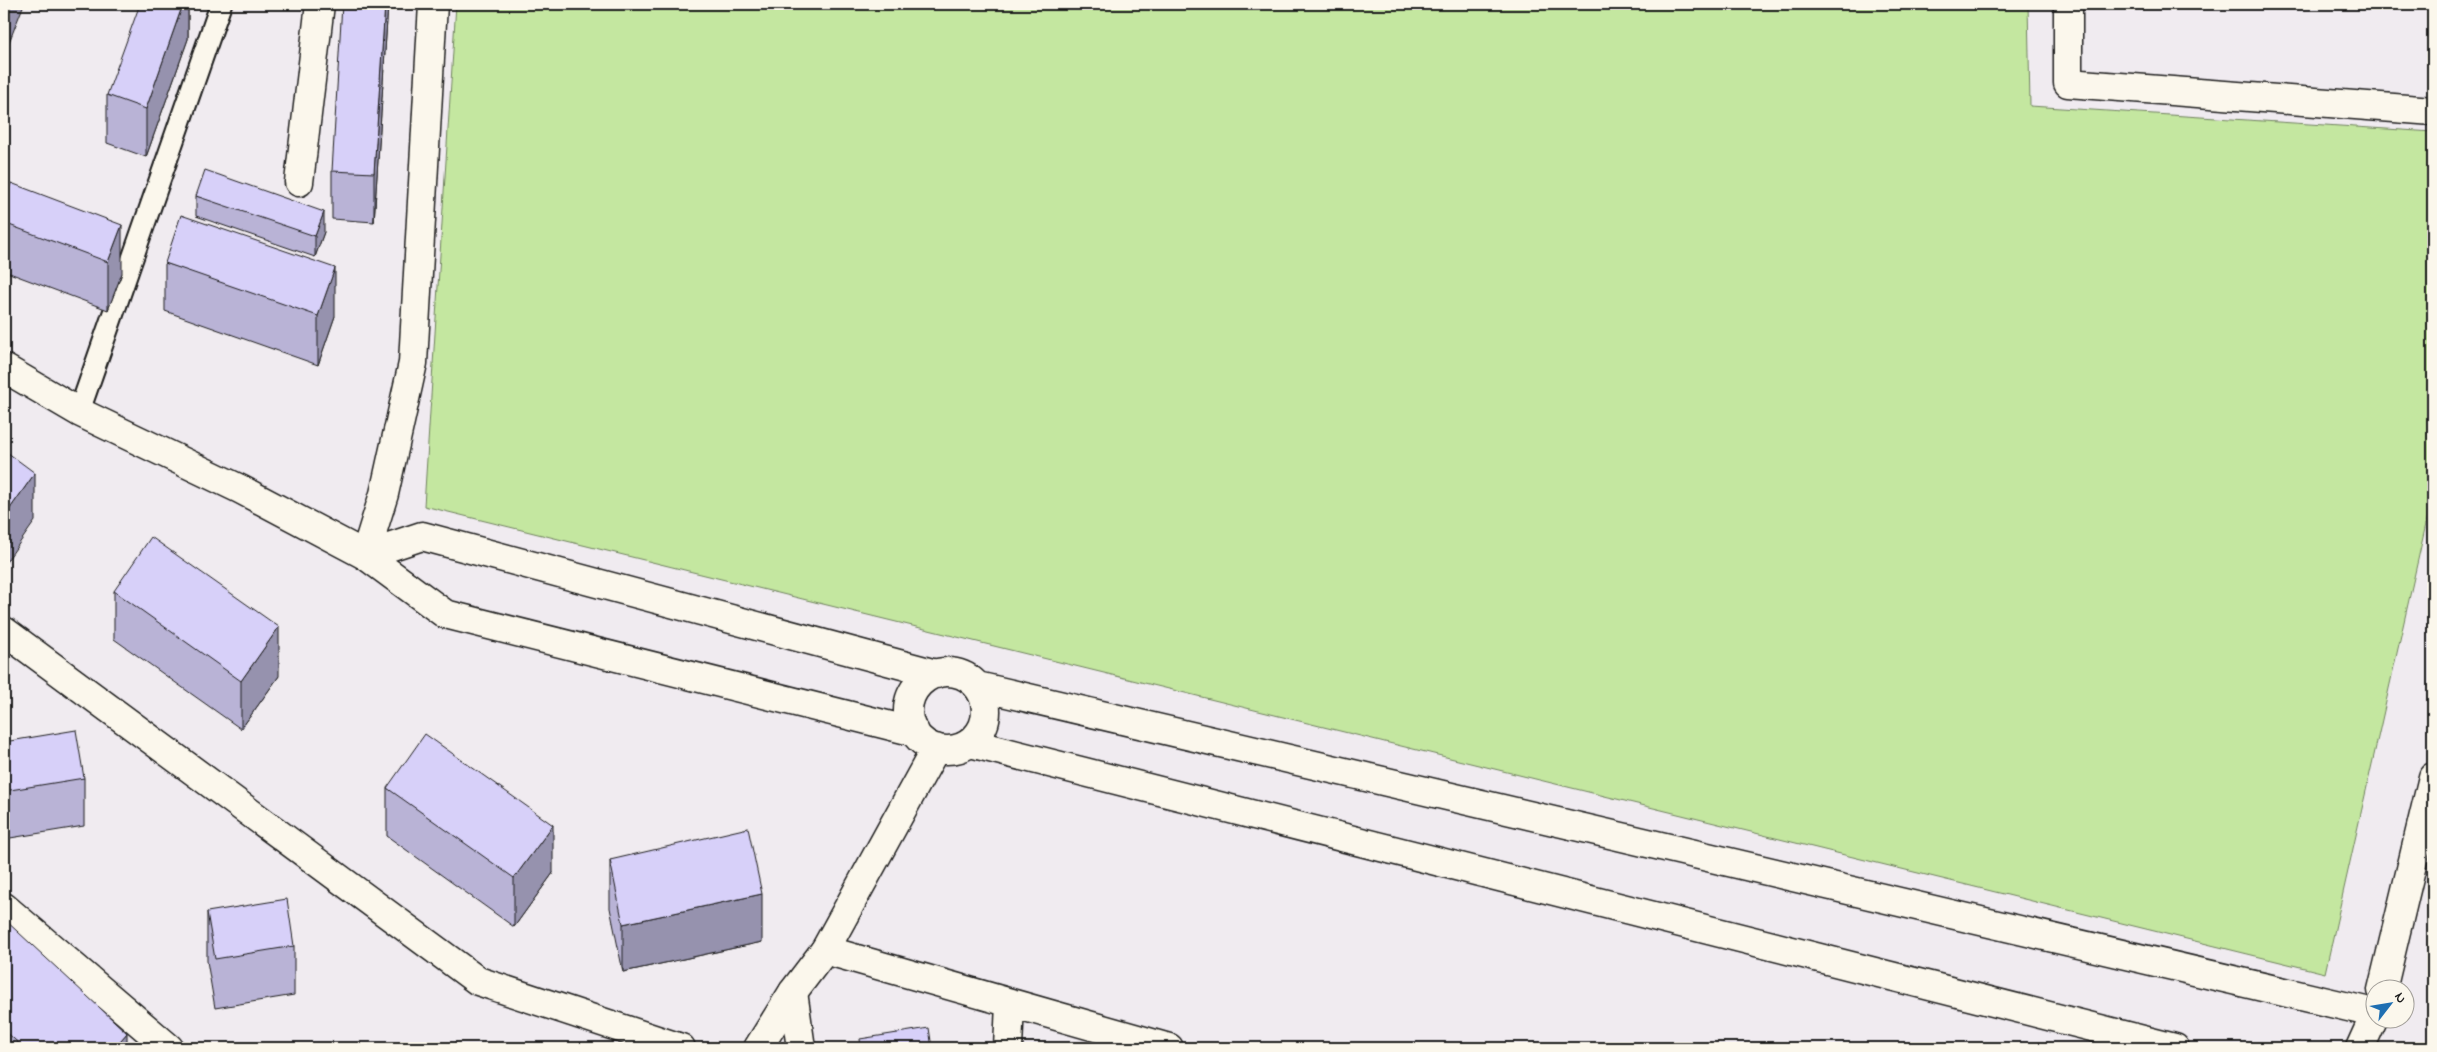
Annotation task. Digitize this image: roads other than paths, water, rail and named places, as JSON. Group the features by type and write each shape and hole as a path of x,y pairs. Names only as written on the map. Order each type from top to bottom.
{"street":[{"path":"299,182 320,4"},
{"path":"365,555 384,494 413,364 433,4"},
{"path":"2068,4 2068,83 2433,111"},
{"path":"4,368 80,412 240,488 365,555 445,614 925,740 948,750 960,748 970,743 979,734 985,722 984,697 969,678 959,673 947,672 925,679 916,687 911,698 909,716 925,740"},
{"path":"365,555 422,536 936,674"},
{"path":"4,631 478,981 681,1048"},
{"path":"977,686 2364,1011"},
{"path":"758,1048 793,992 825,950 925,740"},
{"path":"970,743 2175,1048"},
{"path":"2385,980 2427,831 2433,777"},
{"path":"4,907 169,1048"},
{"path":"825,950 1169,1048"},
{"path":"793,992 801,1048"},
{"path":"1008,1048 1010,1003"},
{"path":"2360,1048 2368,1030"}],"lane":[{"path":"80,412 221,4"}]}
